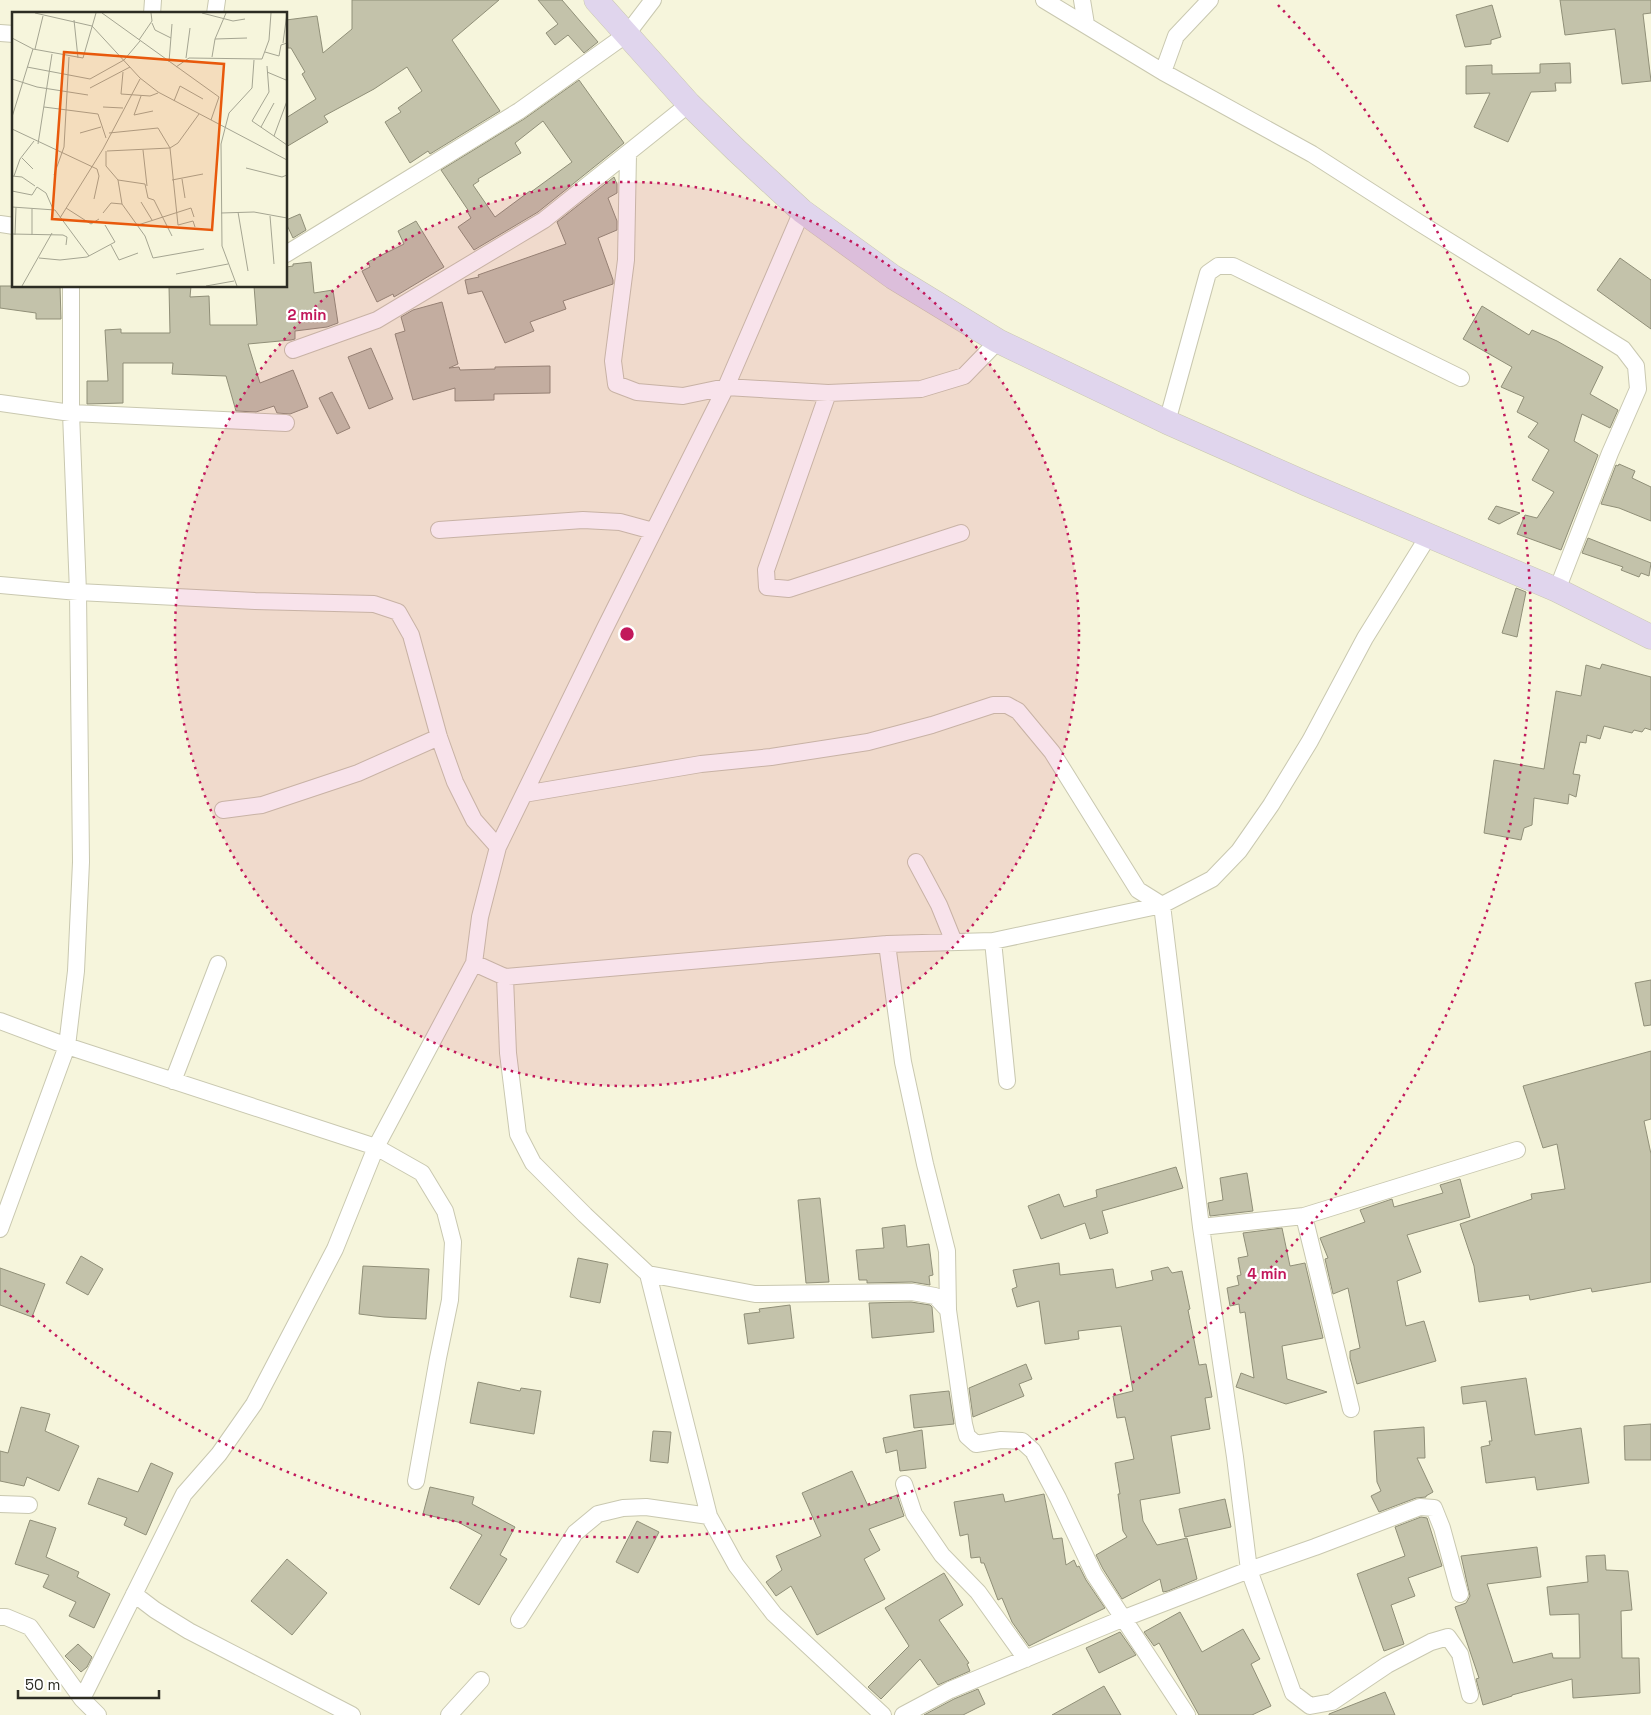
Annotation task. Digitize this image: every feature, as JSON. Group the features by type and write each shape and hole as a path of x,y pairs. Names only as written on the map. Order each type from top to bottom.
{"street":[{"path":"596,0 689,104 802,211 893,277 998,340 1167,422 1307,484 1429,534 1557,590 1651,637"},
{"path":"288,253 519,111 627,34 652,0"},
{"path":"1044,0 1163,72 1312,154 1623,349 1636,366 1638,389 1610,453 1557,590"},
{"path":"1082,0 1086,24"},
{"path":"1163,72 1176,36 1210,0"},
{"path":"293,350 377,320 544,220 689,104"},
{"path":"628,154 626,260 612,361 616,384 637,392 683,396 726,387 828,393 921,390 964,376 998,340"},
{"path":"82,1699 184,1494 219,1454 254,1404 335,1249 376,1147 474,963 480,917 498,847 726,387 802,211"},
{"path":"1167,422 1208,273 1218,266 1233,266 1461,378"},
{"path":"0,1229 66,1046 76,972 81,862 78,592 71,414 71,288"},
{"path":"828,393 766,570 767,587 789,589 961,533"},
{"path":"0,403 71,414 286,423"},
{"path":"439,530 583,520 620,522 653,531"},
{"path":"474,963 505,977 887,944 993,941 1162,905 1212,879 1240,851 1272,804 1310,741 1365,638 1429,534"},
{"path":"0,585 78,592 255,601 374,604 398,612 411,635 438,737 455,782 474,820 498,847"},
{"path":"524,794 701,764 771,757 868,742 993,706 1007,705 1018,711 1052,752 1138,890 1162,905"},
{"path":"223,810 262,805 358,773 438,737"},
{"path":"916,862 939,905 954,942"},
{"path":"1162,905 1201,1227 1235,1457 1249,1570 1293,1693 1310,1706 1332,1702 1387,1665 1431,1642 1448,1637 1460,1654 1470,1695"},
{"path":"993,941 1007,1081"},
{"path":"887,944 903,1062 925,1164 947,1251 948,1310 967,1436 976,1444 1001,1440 1022,1441 1033,1451 1058,1498 1094,1574 1187,1715"},
{"path":"173,1081 218,964"},
{"path":"505,977 508,1052 518,1134 533,1163 648,1274 755,1294 912,1292 934,1296 948,1310"},
{"path":"0,1021 66,1046 376,1147 422,1173 445,1211 453,1242 450,1300 416,1481"},
{"path":"1201,1227 1304,1216 1517,1150"},
{"path":"1304,1216 1351,1409"},
{"path":"648,1274 709,1516 736,1564 774,1614 883,1715"},
{"path":"904,1484 914,1514 942,1556 978,1592 1026,1659"},
{"path":"0,1504 30,1505"},
{"path":"519,1620 575,1533 598,1514 623,1508 646,1507 709,1516"},
{"path":"903,1715 950,1690 1122,1619 1420,1507 1434,1508 1442,1528 1460,1594"},
{"path":"134,1594 155,1610 189,1631 352,1715"},
{"path":"2,1614 30,1627 82,1699 98,1715"},
{"path":"449,1715 481,1680"}],"building":[{"path":"352,0 499,0 452,40 500,111 430,154 428,151 410,163 385,122 401,112 398,108 422,91 407,67 374,89 324,116 328,122 288,146 288,117 316,99 302,74 305,72 291,48 288,48 288,20 317,16 323,53 352,29"},
{"path":"538,0 562,0 598,42 584,53 568,35 555,45 546,33 558,24"},
{"path":"1560,0 1651,0 1651,13 1643,14 1651,81 1622,84 1615,29 1565,35"},
{"path":"1492,5 1501,37 1491,40 1491,44 1465,47 1456,15"},
{"path":"1570,63 1571,83 1555,83 1556,91 1531,92 1508,142 1474,127 1490,93 1466,94 1466,66 1492,65 1492,74 1540,73 1540,64"},
{"path":"579,80 624,143 538,212 474,250 458,227 471,218 468,210 441,170 524,119","holes":["543,121 572,162 495,217 473,185 479,181 478,179 521,153 515,143"]},
{"path":"614,177 617,184 617,193 608,198 617,221 617,230 598,238 613,284 563,301 566,309 530,322 534,331 505,343 482,291 468,294 465,280 479,277 478,275 566,244 557,222"},
{"path":"300,214 306,230 293,238 288,227 288,219"},
{"path":"416,221 444,267 394,297 393,294 377,302 362,271 370,267 368,262 404,244 398,231"},
{"path":"1620,258 1651,280 1651,329 1597,290"},
{"path":"311,262 314,293 333,290 338,323 327,327 295,331 295,339 291,340 248,344 260,383 293,370 308,407 290,414 277,413 274,406 256,412 236,411 226,376 172,374 173,363 123,363 123,403 87,404 87,381 108,381 105,330 121,329 121,333 170,333 169,288 191,288 190,297 209,296 210,325 257,325 254,288 288,288 288,267 293,266 293,264"},
{"path":"0,286 12,286 12,288 60,288 61,319 36,319 36,313 0,308"},
{"path":"442,302 458,364 449,368 459,367 460,370 550,366 550,393 494,394 494,400 455,401 455,388 413,400 395,334 405,331 401,317 413,310"},
{"path":"1482,306 1529,335 1532,330 1557,341 1603,367 1590,394 1618,410 1610,428 1582,414 1574,441 1598,455 1561,550 1517,534 1525,515 1537,518 1554,492 1532,480 1549,450 1528,437 1538,423 1517,412 1524,397 1501,387 1512,367 1463,339"},
{"path":"371,348 393,399 369,409 348,357"},
{"path":"332,392 350,428 337,434 319,398"},
{"path":"1619,464 1635,471 1632,478 1651,487 1651,521 1619,508 1601,504 1616,465 1618,466"},
{"path":"1496,506 1520,513 1499,524 1488,519"},
{"path":"1588,538 1651,563 1649,576 1641,573 1639,577 1621,570 1623,567 1582,553"},
{"path":"1516,588 1526,592 1517,637 1502,633"},
{"path":"1602,664 1651,677 1651,730 1645,728 1642,732 1634,730 1632,733 1604,726 1600,739 1587,735 1586,743 1580,742 1573,774 1580,775 1576,797 1569,794 1568,804 1534,798 1532,825 1524,828 1521,840 1484,833 1494,760 1544,769 1556,691 1581,696 1586,665 1600,669"},
{"path":"1651,980 1651,1025 1644,1026 1635,983"},
{"path":"1651,1051 1651,1119 1644,1121 1651,1154 1651,1282 1592,1292 1591,1288 1530,1300 1529,1295 1479,1302 1474,1266 1460,1224 1532,1199 1531,1194 1565,1189 1557,1144 1543,1148 1523,1086"},
{"path":"1176,1167 1183,1188 1102,1211 1108,1233 1090,1239 1085,1223 1041,1239 1028,1206 1059,1194 1064,1207 1097,1197 1096,1190"},
{"path":"1247,1173 1253,1211 1210,1216 1208,1203 1223,1200 1220,1178"},
{"path":"1460,1179 1470,1217 1407,1235 1421,1272 1397,1281 1406,1326 1424,1321 1436,1361 1357,1384 1350,1351 1360,1348 1348,1288 1333,1294 1325,1259 1328,1258 1320,1238 1365,1222 1360,1210 1392,1199 1394,1207 1443,1193 1440,1185"},
{"path":"820,1198 829,1282 806,1283 798,1200"},
{"path":"905,1225 907,1247 929,1244 933,1275 929,1276 930,1285 912,1282 867,1283 867,1280 859,1280 856,1250 884,1248 882,1228"},
{"path":"1282,1228 1290,1266 1305,1263 1323,1338 1282,1346 1287,1379 1327,1392 1286,1404 1236,1387 1241,1373 1254,1378 1245,1312 1240,1313 1239,1304 1230,1306 1227,1288 1239,1285 1237,1276 1241,1275 1238,1258 1248,1256 1243,1233"},
{"path":"81,1256 103,1269 88,1295 66,1283"},
{"path":"578,1258 608,1264 600,1303 570,1297"},
{"path":"1059,1263 1060,1275 1113,1269 1116,1288 1153,1280 1151,1271 1168,1267 1172,1273 1182,1271 1199,1365 1206,1364 1212,1397 1205,1398 1210,1429 1171,1436 1180,1493 1140,1500 1143,1521 1157,1545 1187,1538 1197,1579 1168,1591 1163,1592 1160,1579 1122,1599 1096,1555 1127,1537 1123,1531 1115,1463 1134,1459 1125,1417 1117,1418 1113,1396 1133,1391 1121,1326 1078,1331 1079,1339 1045,1344 1039,1301 1017,1307 1012,1289 1017,1287 1013,1270"},
{"path":"363,1266 429,1269 426,1319 359,1314"},
{"path":"0,1268 45,1284 32,1317 0,1305"},
{"path":"911,1302 932,1307 934,1332 872,1338 869,1303"},
{"path":"790,1305 794,1338 748,1344 744,1314 760,1312 759,1309"},
{"path":"1026,1364 1032,1379 1019,1384 1024,1396 973,1417 969,1388"},
{"path":"1526,1378 1535,1435 1581,1428 1589,1483 1537,1490 1535,1477 1486,1483 1481,1447 1490,1445 1489,1441 1492,1441 1486,1401 1463,1404 1461,1387"},
{"path":"478,1382 520,1391 521,1388 541,1391 534,1434 470,1423"},
{"path":"949,1391 954,1424 914,1428 910,1395"},
{"path":"21,1407 50,1414 45,1431 79,1446 59,1491 27,1477 24,1486 0,1481 0,1451 8,1453"},
{"path":"1651,1424 1651,1460 1625,1460 1624,1426"},
{"path":"1424,1427 1425,1458 1417,1458 1433,1492 1426,1497 1416,1498 1379,1512 1371,1496 1381,1491 1377,1482 1374,1431"},
{"path":"922,1430 926,1468 900,1471 897,1450 886,1453 883,1438"},
{"path":"653,1431 671,1432 668,1463 650,1461"},
{"path":"151,1463 173,1473 146,1535 124,1525 127,1518 88,1504 98,1478 138,1492"},
{"path":"852,1471 868,1506 897,1495 904,1516 869,1529 880,1550 864,1559 885,1599 817,1635 791,1586 776,1596 766,1582 782,1570 776,1556 821,1536 802,1493"},
{"path":"430,1487 474,1497 472,1504 515,1527 500,1555 507,1559 479,1605 450,1588 482,1535 458,1522 423,1514"},
{"path":"1003,1494 1005,1502 1044,1494 1053,1539 1062,1538 1066,1565 1074,1560 1105,1608 1029,1646 1012,1622 1002,1598 998,1600 984,1563 981,1563 980,1557 971,1558 968,1534 960,1536 954,1502"},
{"path":"1225,1499 1231,1527 1185,1537 1179,1509"},
{"path":"1421,1517 1427,1518 1442,1566 1408,1578 1415,1596 1391,1605 1404,1644 1384,1651 1357,1574 1405,1556 1395,1527"},
{"path":"30,1520 56,1528 46,1557 79,1572 77,1577 110,1594 94,1628 69,1616 76,1602 43,1587 49,1575 15,1564"},
{"path":"637,1521 659,1532 638,1573 616,1562"},
{"path":"1537,1547 1541,1577 1487,1584 1513,1663 1552,1653 1553,1658 1580,1658 1579,1614 1550,1615 1547,1587 1588,1582 1586,1556 1605,1555 1606,1570 1628,1571 1632,1610 1621,1611 1622,1658 1639,1658 1640,1693 1573,1698 1572,1679 1483,1705 1476,1679 1479,1678 1455,1607 1466,1603 1470,1596 1461,1556"},
{"path":"287,1559 327,1593 292,1635 251,1601"},
{"path":"944,1573 963,1605 939,1620 969,1663 967,1664 970,1671 938,1685 920,1659 881,1699 868,1687 909,1646 885,1608"},
{"path":"1180,1612 1202,1652 1243,1629 1260,1659 1251,1664 1271,1706 1252,1715 1199,1715 1159,1643 1154,1646 1144,1632"},
{"path":"1120,1632 1136,1655 1099,1673 1086,1648"},
{"path":"78,1644 92,1657 87,1667 81,1672 65,1656"},
{"path":"1104,1686 1121,1715 1052,1715"},
{"path":"978,1689 985,1704 963,1715 924,1715 954,1699"},
{"path":"1385,1692 1395,1715 1329,1715 1329,1714"}]}
